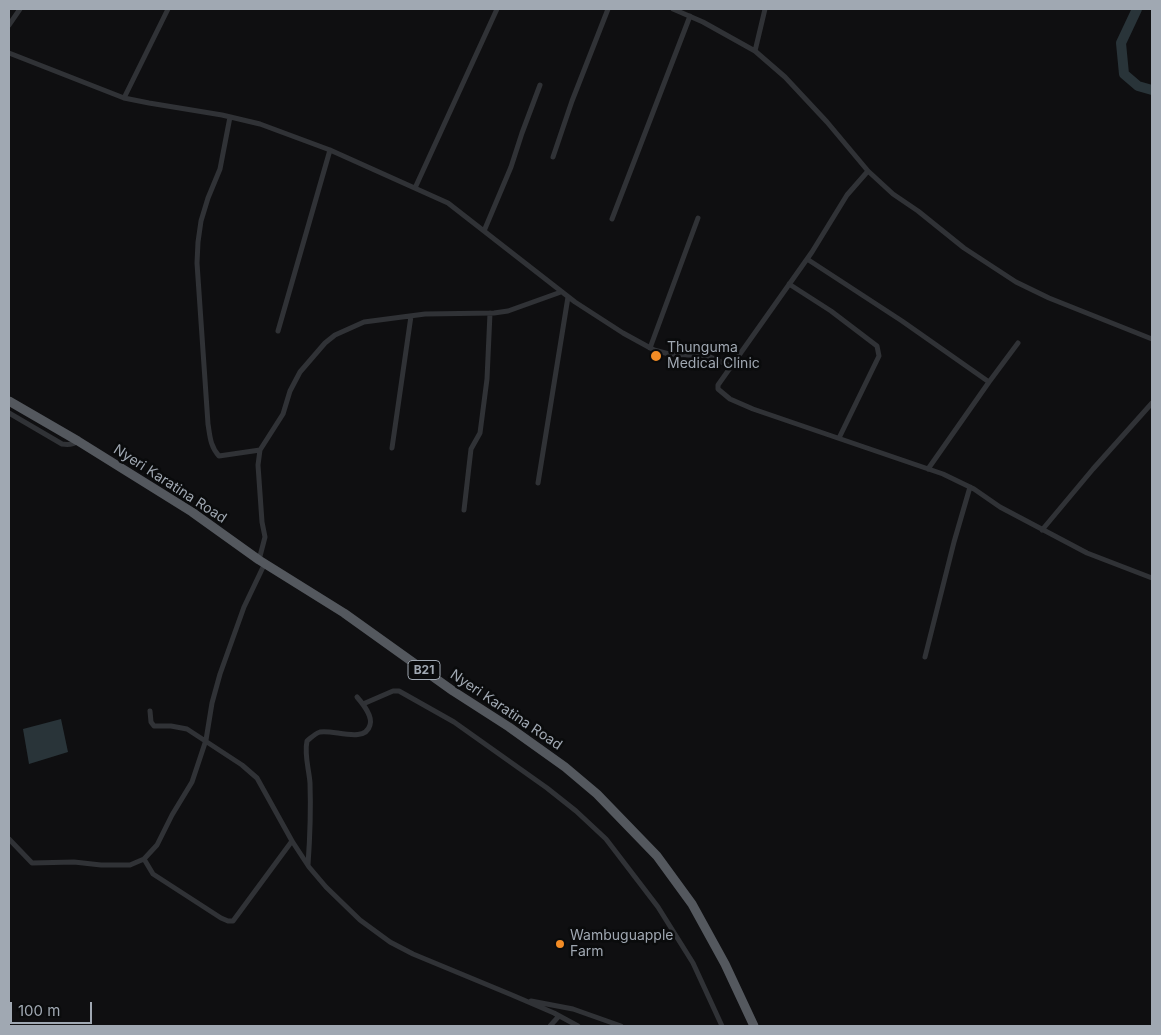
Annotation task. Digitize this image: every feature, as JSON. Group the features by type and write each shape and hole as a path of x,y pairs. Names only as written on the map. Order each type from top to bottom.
{"highway":[{"name":"Nyeri Karatina Road","path":"9,400 192,512 262,561 344,613 453,691 509,727 565,767 597,794 657,856 692,904 725,964 754,1026"}],"street":[{"path":"9,25 20,9"},
{"path":"124,98 168,9"},
{"path":"415,188 497,9"},
{"path":"553,157 572,101 608,9"},
{"path":"673,9 718,30 755,51 785,77 868,171 893,194 918,211 964,248 1016,282 1049,298 1152,339"},
{"path":"755,51 766,9"},
{"path":"612,219 690,16"},
{"path":"9,53 124,98 260,124 330,150 448,203 561,292 623,333 650,348 669,354 708,356 732,367"},
{"path":"484,231 511,167 540,85"},
{"path":"230,117 220,169 201,221 198,242 197,263 208,424 211,443 214,451 219,456 260,450"},
{"path":"278,331 330,150"},
{"path":"868,171 847,195 807,259 732,367 718,384 718,389 730,399 753,410 928,469 970,488 1000,507 1087,554 1152,578"},
{"path":"650,348 698,218"},
{"path":"807,259 902,320 989,382"},
{"path":"789,284 831,311 877,346 879,356 839,438"},
{"path":"9,838 32,863 74,862 130,865 144,859 157,845 192,782 206,740 212,703 229,645 262,561 265,537 262,522 258,465 260,450 283,414 290,391 300,372 326,343 335,335 364,322 445,313 490,314 508,311 561,292"},
{"path":"538,483 568,297"},
{"path":"464,510 471,449 480,433 487,379 490,314"},
{"path":"392,448 411,316"},
{"path":"928,469 1018,343"},
{"path":"1042,530 1152,403"},
{"path":"9,413 62,444 74,444 78,441"},
{"path":"925,657 954,542 970,488"},
{"path":"363,704 393,691 399,691 454,722 576,811 606,839 658,907 693,962 722,1026"},
{"path":"308,865 311,804 305,749 306,741 320,732 357,735 365,733 371,723 358,697"},
{"path":"150,711 151,722 154,726 171,726 187,729 242,765 257,778 292,841 308,865 326,887 360,920 390,942 413,954 521,999 578,1026"},
{"path":"144,859 153,874 221,918 233,921 292,841"},
{"path":"521,999 573,1009 621,1026"},
{"path":"550,1026 559,1016"}],"shaded area":[{"path":"61,719 68,752 29,764 23,729"}],"waterway":[{"path":"1137,9 1121,43 1124,74 1138,86 1152,90"}],"place":[{"name":"Thunguma Medical Clinic","path":"656,356"},
{"name":"Wambuguapple Farm","path":"560,944"}]}
